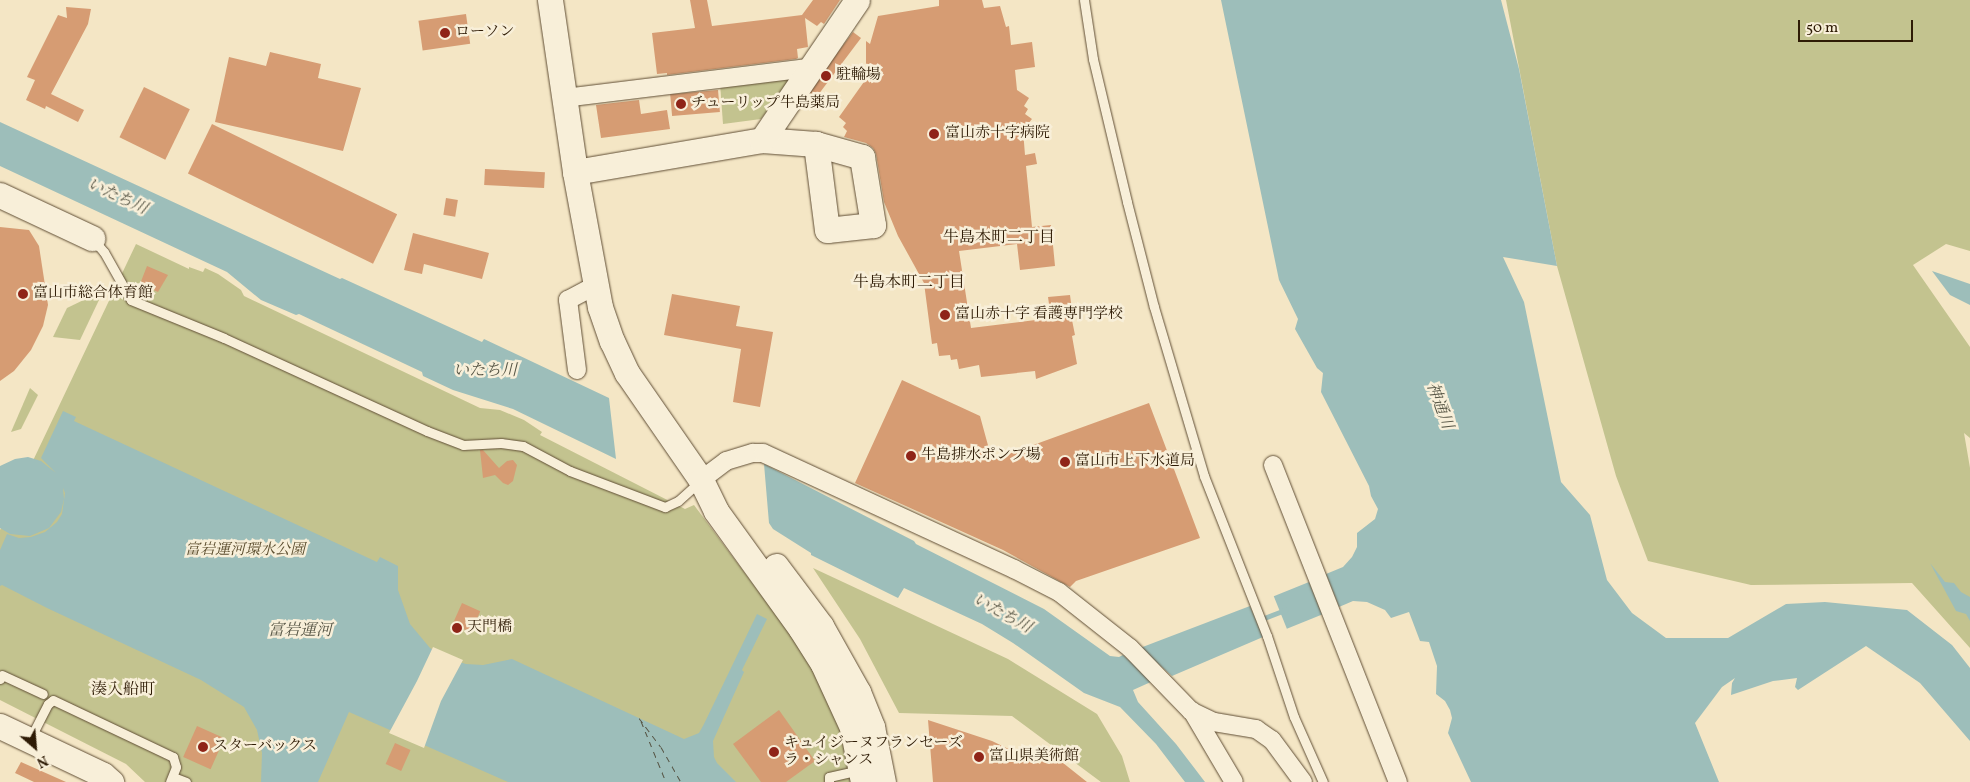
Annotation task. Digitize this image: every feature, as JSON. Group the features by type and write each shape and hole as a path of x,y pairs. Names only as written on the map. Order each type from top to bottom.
{"street":[{"path":"550,0 575,172 600,307 612,341 627,373 694,470 729,501 821,626 858,692 868,718 869,778"},
{"path":"762,140 809,68 857,0"},
{"path":"564,98 809,68"},
{"path":"575,172 762,140 816,144"},
{"path":"0,195 92,238"},
{"path":"577,370 568,300 596,285"},
{"path":"694,470 753,453 762,453 1014,569 1059,592 1130,648 1192,711 1234,782"},
{"path":"1273,465 1398,782"},
{"path":"1192,711 1214,722 1256,729 1272,740 1303,782"},
{"path":"0,726 30,739 105,780"}],"lane":[{"path":"1084,0 1096,69 1154,307 1204,476 1249,595 1267,636 1294,716 1323,782"},
{"path":"92,238 104,252 131,300 224,338 427,431 463,445 501,443 523,446 570,471 665,507 678,501 694,470"},
{"path":"0,679 2,675 43,694"},
{"path":"30,739 48,704 53,700 173,757 176,767 171,779 186,782"},
{"path":"830,782 829,777 869,778"}],"green space":[{"path":"1506,0 1970,0 1970,251 1946,244 1913,265 1970,347 1970,438 1964,433 1970,468 1970,648 1912,583 1751,585 1648,561 1616,476 1557,266"},
{"path":"794,74 761,119 723,124 720,83"},
{"name":"富岩運河環水公園","path":"136,244 189,269 189,267 203,272 205,268 218,274 241,290 244,296 480,408 500,410 524,420 542,432 540,435 685,509 694,505 806,655 838,723 852,782 145,782 126,764 0,700 0,530"},
{"path":"96,294 99,300 80,340 53,337 67,308"},
{"path":"30,388 38,395 21,429 11,432"},
{"path":"813,568 1008,659 1097,714 1122,756 1130,782 1101,782 1012,716 899,713 860,639"}],"water":[{"name":"神通川","path":"1221,0 1501,0 1519,69 1557,266 1503,257 1524,302 1561,482 1590,515 1607,580 1632,613 1666,638 1728,638 1786,604 1825,602 1907,610 1952,645 1970,668 1970,741 1920,683 1866,646 1798,690 1795,687 1797,678 1773,681 1731,695 1732,683 1735,678 1722,687 1695,723 1719,782 1471,782 1448,733 1452,718 1450,710 1445,701 1436,694 1437,666 1429,642 1420,641 1409,612 1391,618 1385,610 1367,602 1353,601 1339,607 1326,574 1343,567 1352,557 1357,547 1357,533 1375,519 1378,509 1371,496 1369,486 1321,392 1323,373 1317,368 1295,329 1298,319 1279,280"},
{"name":"いたち川","path":"0,122 340,279 342,278 482,342 484,339 609,398 616,459 513,409 453,390 423,376 422,372 299,314 296,315 261,300 227,272 0,166"},
{"path":"1932,271 1970,284 1970,305 1950,295"},
{"name":"富岩運河","path":"63,411 76,417 74,421 377,562 380,557 398,566 398,590 410,624 430,648 449,659 466,664 483,665 512,659 684,739 699,733 757,614 767,619 742,670 744,672 713,741 714,757 717,763 736,782 508,782 349,712 318,782 261,782 262,753 257,730 244,707 201,680 2,585 0,586 0,550 7,534 19,538 31,537 45,532 57,522 62,514 65,493 63,488 64,499 61,512 49,528 30,536 10,534 0,528 0,466 15,459 28,457 41,461 56,473 41,458"},
{"name":"いたち川","path":"764,464 1044,609 1110,656 1119,657 1123,655 1153,681 1133,690 1138,702 1176,744 1205,782 1185,782 1156,744 1120,707 1084,693 1013,643 982,624 904,588 898,598 811,555 811,553 773,529 769,523"},
{"path":"1930,563 1945,582 1954,583 1961,592 1970,597 1970,621 1966,614 1956,611"},
{"path":"1309,582 1322,614 1287,629 1274,596"},
{"path":"1250,606 1263,637 1172,676 1140,648"}],"pier":[{"path":"433,647 463,660 441,701 424,748 389,733"}],"building":[{"path":"690,0 707,0 712,26 802,15 813,0 840,0 824,24 821,22 817,26 805,18 808,47 797,49 798,58 796,59 667,75 667,73 657,74 652,33 695,28"},
{"name":"富山赤十字病院","path":"939,0 982,0 984,8 1000,6 1006,27 1009,26 1011,45 1032,42 1035,67 1015,70 1017,90 1029,98 1024,106 1028,109 1025,114 1032,119 1023,130 1025,155 1035,153 1037,164 1026,166 1032,227 1051,225 1055,266 1020,270 1017,244 959,251 971,328 1051,318 1048,297 1070,295 1072,310 1070,310 1075,335 1072,336 1077,364 1036,379 1035,371 981,377 979,365 959,369 957,359 951,360 950,355 939,356 937,343 932,344 924,283 898,236 884,202 876,154 873,148 866,143 844,137 847,131 843,127 846,123 839,117 866,79 866,41 870,44 878,16 939,6"},
{"path":"66,7 91,9 88,24 51,94 84,110 78,122 46,106 45,109 26,100 35,80 27,77 58,15 67,18"},
{"name":"ローソン","path":"466,14 470,44 423,50 418,21"},
{"name":"駐輪場","path":"853,32 861,38 815,99 807,93"},
{"path":"270,52 321,64 318,78 361,88 343,151 215,122 229,57 266,66"},
{"path":"144,87 190,109 165,160 119,137"},
{"path":"718,90 720,112 672,116 670,94"},
{"path":"639,100 641,114 667,110 670,129 601,138 596,105"},
{"path":"212,124 397,214 373,264 188,173"},
{"path":"485,169 545,172 544,188 484,185"},
{"path":"446,198 458,200 455,217 443,215"},
{"name":"富山市総合体育館","path":"0,227 29,230 39,246 48,305 43,326 31,350 14,371 0,381"},
{"path":"413,233 489,253 482,279 424,264 422,274 404,270"},
{"path":"147,266 168,275 158,292 140,284"},
{"path":"672,294 740,306 736,326 773,332 760,407 733,402 741,349 664,335"},
{"path":"902,380 980,416 992,460 1149,403 1200,538 1076,581 1070,587 1003,550 855,483"},
{"path":"480,450 483,450 499,468 507,461 513,460 517,465 513,481 508,485 495,475 483,478"},
{"path":"462,603 480,611 471,632 453,624"},
{"name":"キュイジーヌフランセーズ ラ・シャンス","path":"779,710 815,761 786,782 761,782 733,744"},
{"name":"富山県美術館","path":"928,720 992,741 1040,764 1048,751 1087,782 933,782"},
{"name":"スターバックス","path":"197,726 224,738 211,769 183,757"},
{"path":"395,743 411,750 401,771 386,764"},
{"path":"21,762 66,782 34,782 15,773"}],"waterway":[{"path":"1259,620 1285,610"}],"ferry route":[{"path":"639,718 661,747 681,782"},
{"path":"641,721 666,782"}],"place":[{"name":"ローソン","path":"445,33"},
{"name":"駐輪場","path":"826,76"},
{"name":"チューリップ牛島薬局","path":"681,104"},
{"name":"富山赤十字病院","path":"934,134"},
{"name":"富山市総合体育館","path":"23,294"},
{"name":"富山赤十字 看護専門学校","path":"945,315"},
{"name":"牛島排水ポンプ場","path":"911,456"},
{"name":"富山市上下水道局","path":"1065,462"},
{"name":"天門橋","path":"457,628"},
{"name":"スターバックス","path":"203,747"},
{"name":"キュイジーヌフランセーズ ラ・シャンス","path":"774,752"},
{"name":"富山県美術館","path":"979,757"}],"district":[{"name":"牛島本町二丁目","path":"999,238"},
{"name":"牛島本町二丁目","path":"909,283"},
{"name":"湊入船町","path":"123,690"}]}
